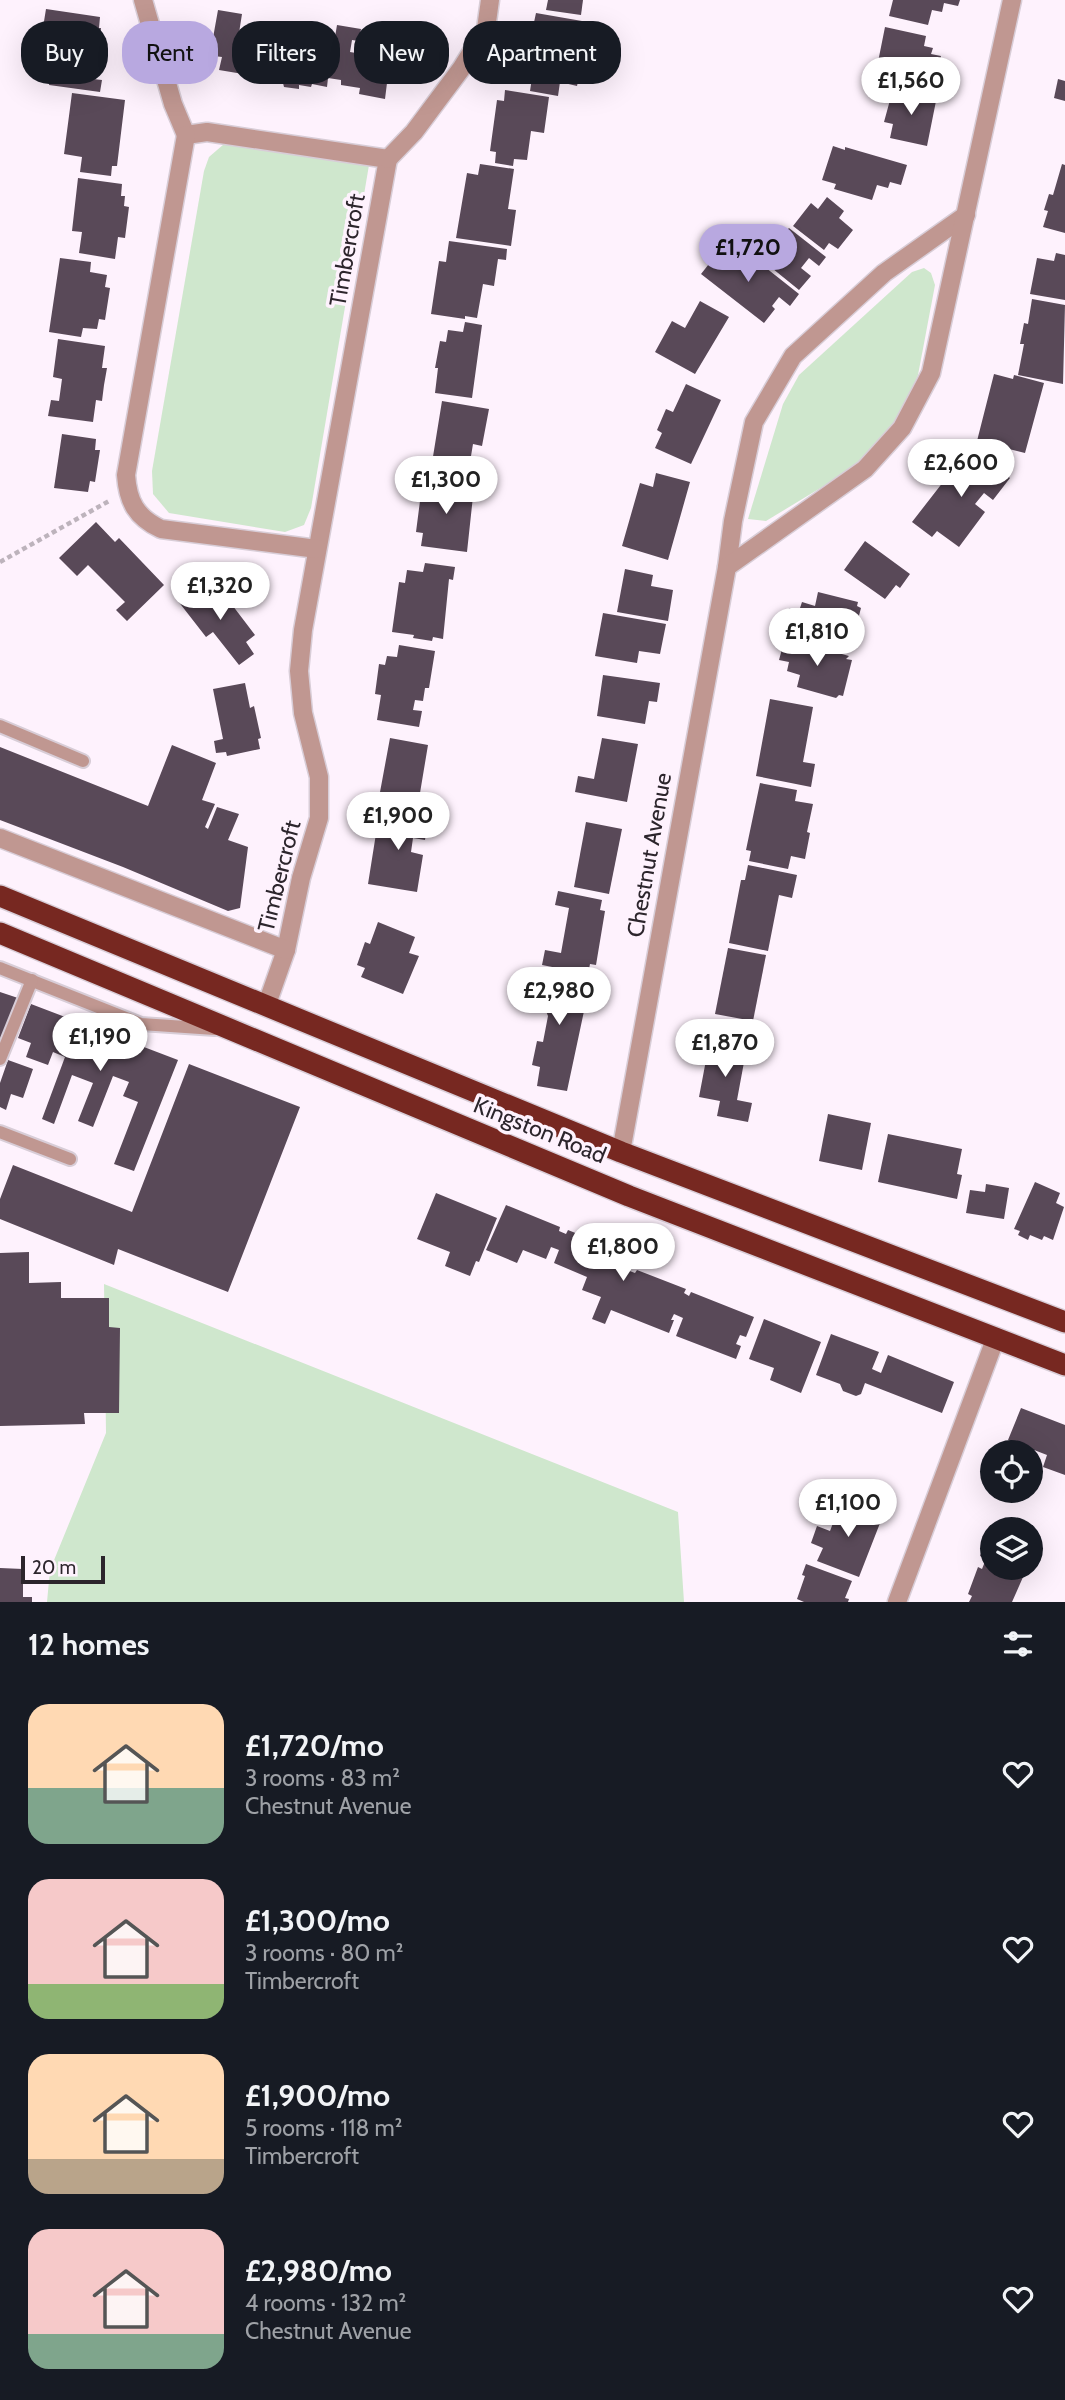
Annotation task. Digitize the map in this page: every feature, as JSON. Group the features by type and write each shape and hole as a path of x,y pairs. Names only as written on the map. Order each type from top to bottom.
{"highway":[{"name":"Kingston Road","path":"0,895 621,1152 1065,1322"},
{"name":"Kingston Road","path":"0,933 616,1190 1065,1365"}],"street":[{"path":"143,0 173,104 186,135 126,475 127,491 144,521 161,529 317,550"},
{"path":"186,135 207,132 388,159 414,132 467,59 486,29 490,0"},
{"path":"727,567 866,469 902,428 931,373 1012,0"},
{"name":"Timbercroft","path":"267,1004 286,950 301,877 319,818 319,777 303,713 299,671 317,550 388,159"},
{"name":"Chestnut Avenue","path":"621,1152 727,567 733,521 754,422 793,356 884,273 966,215"},
{"path":"0,838 286,950"},
{"path":"897,1602 996,1337"}],"lane":[{"path":"0,726 83,761"},
{"path":"0,968 141,1024 230,1031"},
{"path":"0,1059 32,980"},
{"path":"0,1132 70,1159"}],"path":[{"path":"0,562 127,491"}],"green space":[{"path":"224,144 246,145 369,165 311,508 304,525 285,532 169,513 153,494 152,471 204,171 209,157"},
{"path":"924,268 931,273 935,285 918,375 900,415 877,447 837,478 766,521 748,519 783,404 799,375 912,272"},
{"path":"104,1284 678,1512 684,1602 47,1602 50,1570 106,1433"}],"building":[{"path":"548,0 583,0 581,15 546,10"},
{"path":"893,0 960,0 958,6 944,3 942,12 932,10 928,25 889,16"},
{"path":"46,9 100,17 100,21 44,21"},
{"path":"218,10 242,14 241,21 232,21 232,72 219,70 222,57 218,56"},
{"path":"536,13 582,21 534,21"},
{"path":"340,26 354,28 350,52 354,53 354,84 387,84 385,99 359,94 360,88 341,85"},
{"path":"885,27 926,36 924,46 933,48 931,54 941,56 937,74 878,62"},
{"path":"1058,79 1065,81 1065,101 1054,98"},
{"path":"49,84 101,84 100,92"},
{"path":"283,84 312,84 311,87 299,85 299,89 284,87"},
{"path":"531,84 560,84 558,96 530,91"},
{"path":"900,89 937,96 927,146 890,138 893,124 884,122 890,100 897,101"},
{"path":"505,90 549,97 544,133 531,131 527,160 514,159 513,166 495,163 496,152 490,151 497,100 504,101"},
{"path":"72,93 125,100 117,166 112,166 111,176 80,172 82,157 64,154"},
{"path":"833,146 907,165 901,185 890,182 888,188 877,185 872,200 834,189 836,184 822,180"},
{"path":"480,164 514,169 508,209 516,210 511,246 456,238 467,173 478,175"},
{"path":"1062,164 1065,165 1065,233 1043,227 1048,211 1044,210 1049,194 1053,195"},
{"path":"78,178 122,184 124,206 129,207 125,238 118,237 115,259 79,253 82,232 72,231"},
{"path":"827,197 844,211 839,218 853,230 838,249 829,243 824,250 793,226 811,203 818,209"},
{"path":"773,226 783,234 789,228 826,257 819,266 809,258 801,268 811,276 799,290 752,252"},
{"path":"449,241 507,249 506,260 498,259 494,286 483,284 477,318 431,314 439,261 446,262"},
{"path":"724,245 756,270 761,264 799,294 790,306 779,297 772,306 775,309 764,323 701,274"},
{"path":"1056,253 1065,255 1065,300 1030,294 1037,258 1054,261"},
{"path":"60,258 91,262 90,272 107,275 105,287 110,288 105,320 99,319 97,329 83,328 81,337 49,332"},
{"path":"1032,299 1065,305 1063,384 1018,375 1024,344 1020,344 1024,323 1028,324"},
{"path":"700,301 729,317 695,374 655,352 672,321 685,328"},
{"path":"465,322 482,325 472,398 435,393 438,368 435,368 440,341 446,342 448,330 463,332"},
{"path":"58,339 105,346 102,368 107,368 102,401 96,400 93,422 48,416 51,400 59,401 62,379 53,377"},
{"path":"994,374 1013,379 1014,375 1044,383 1025,453 977,441"},
{"path":"686,384 721,400 691,464 655,448 662,433 657,430 666,409 673,412"},
{"path":"442,401 489,409 482,446 473,444 469,468 481,470 479,483 430,475"},
{"path":"62,434 96,439 95,450 100,450 95,482 90,481 88,492 54,488"},
{"path":"968,450 986,465 989,462 1010,478 993,500 984,493 975,504 985,512 959,547 937,531 932,537 912,522"},
{"path":"656,473 690,482 668,560 622,546 640,483 653,487"},
{"path":"426,479 474,487 467,552 421,546 423,533 416,532 420,501 428,502 429,492 424,492"},
{"path":"96,522 115,542 119,538 164,585 127,621 116,610 125,602 88,565 77,576 59,558"},
{"path":"865,541 910,574 900,588 896,585 885,599 844,570"},
{"path":"425,563 455,567 453,580 449,579 443,639 433,637 432,641 392,632 399,582 405,583 407,570 423,572"},
{"path":"625,569 653,575 651,586 673,590 668,621 617,612"},
{"path":"194,589 204,601 220,589 255,635 246,642 254,654 239,665 213,632 206,637 178,601"},
{"path":"818,592 858,602 857,606 861,608 852,642 847,641 846,644 784,628 789,608 799,611 802,602 815,606"},
{"path":"603,613 666,624 660,654 639,651 637,663 595,656"},
{"path":"785,638 849,656 846,659 852,660 843,696 836,698 797,687 800,675 787,671 789,662 779,660"},
{"path":"399,645 435,651 429,688 425,688 423,701 415,700 413,710 422,711 419,727 377,720 381,695 375,694 379,664 385,665 387,656 397,657"},
{"path":"603,675 660,683 657,702 649,701 645,724 597,716"},
{"path":"245,683 250,708 254,706 261,738 258,739 260,749 227,756 226,752 216,753 214,741 223,739 213,689"},
{"path":"770,699 813,707 803,762 815,764 811,787 756,776"},
{"path":"390,738 428,745 420,793 434,795 431,812 378,803"},
{"path":"602,738 638,744 627,802 575,792 578,776 594,779"},
{"path":"172,745 216,763 202,800 215,804 205,827 208,829 217,807 239,814 228,840 248,847 240,908 228,911 0,820 0,747 148,806"},
{"path":"760,783 797,790 795,801 813,804 805,859 791,856 788,869 749,861 751,851 746,850"},
{"path":"393,809 417,812 417,817 428,819 425,840 413,838 411,852 423,855 417,892 368,884 378,821 390,823"},
{"path":"586,822 622,829 609,894 574,887"},
{"path":"748,865 797,875 792,898 779,895 768,951 729,943 741,880 745,880"},
{"path":"558,891 602,900 600,910 605,911 596,965 590,964 588,974 542,965 545,950 561,953 569,908 555,905"},
{"path":"378,922 415,937 409,953 419,956 403,994 361,977 365,968 357,965 365,942 370,944"},
{"path":"728,948 766,955 753,1021 715,1014"},
{"path":"538,972 590,983 567,1091 537,1086 540,1067 532,1065 537,1041 543,1042 548,1016 546,1011 531,1008"},
{"path":"0,992 18,998 0,1043"},
{"path":"31,1004 178,1060 134,1171 114,1164 138,1102 123,1096 129,1082 113,1076 93,1127 78,1121 93,1083 72,1075 54,1124 42,1119 65,1057 53,1052 48,1065 26,1057 31,1043 18,1038"},
{"path":"710,1039 747,1046 737,1100 752,1103 748,1122 717,1116 720,1101 699,1097"},
{"path":"8,1060 33,1069 23,1098 11,1094 6,1110 0,1107 0,1083"},
{"path":"189,1064 300,1107 228,1292 118,1249 114,1265 0,1219 0,1199 13,1165 132,1212"},
{"path":"828,1114 871,1123 862,1170 819,1161"},
{"path":"888,1134 962,1149 957,1174 962,1175 957,1199 878,1182"},
{"path":"1035,1182 1060,1193 1056,1203 1064,1207 1053,1240 1044,1236 1042,1240 1030,1235 1028,1240 1018,1235 1020,1231 1014,1229"},
{"path":"986,1184 1009,1188 1004,1219 966,1213 970,1190 985,1192"},
{"path":"436,1193 497,1218 479,1262 476,1261 470,1276 445,1266 450,1252 417,1239"},
{"path":"506,1205 560,1227 559,1231 566,1234 568,1230 632,1256 627,1270 635,1273 637,1270 686,1289 684,1293 689,1296 691,1292 754,1317 746,1337 740,1335 736,1344 741,1346 736,1359 676,1336 683,1318 674,1314 669,1333 611,1310 605,1324 592,1319 601,1297 582,1290 587,1277 554,1263 559,1250 551,1247 546,1259 523,1250 517,1263 486,1250"},
{"path":"29,1252 29,1283 61,1282 61,1298 109,1298 109,1327 120,1328 119,1413 84,1413 85,1424 0,1426 0,1253"},
{"path":"764,1319 821,1342 801,1393 770,1380 774,1368 749,1359"},
{"path":"831,1334 879,1352 872,1369 881,1373 888,1355 954,1382 942,1413 865,1383 861,1394 856,1396 843,1391 840,1384 816,1375"},
{"path":"1021,1408 1065,1425 1065,1475 1043,1467 1047,1455 1043,1453 1043,1440 1008,1440"},
{"path":"841,1502 882,1518 859,1577 817,1561 823,1548 811,1543 817,1526 830,1531"},
{"path":"806,1564 852,1581 845,1598 849,1599 848,1602 804,1602 797,1599"},
{"path":"978,1567 980,1580 1022,1580 1012,1602 969,1602 972,1596 968,1594"},
{"path":"0,1568 23,1569 23,1597 32,1597 32,1602 0,1602"}]}
